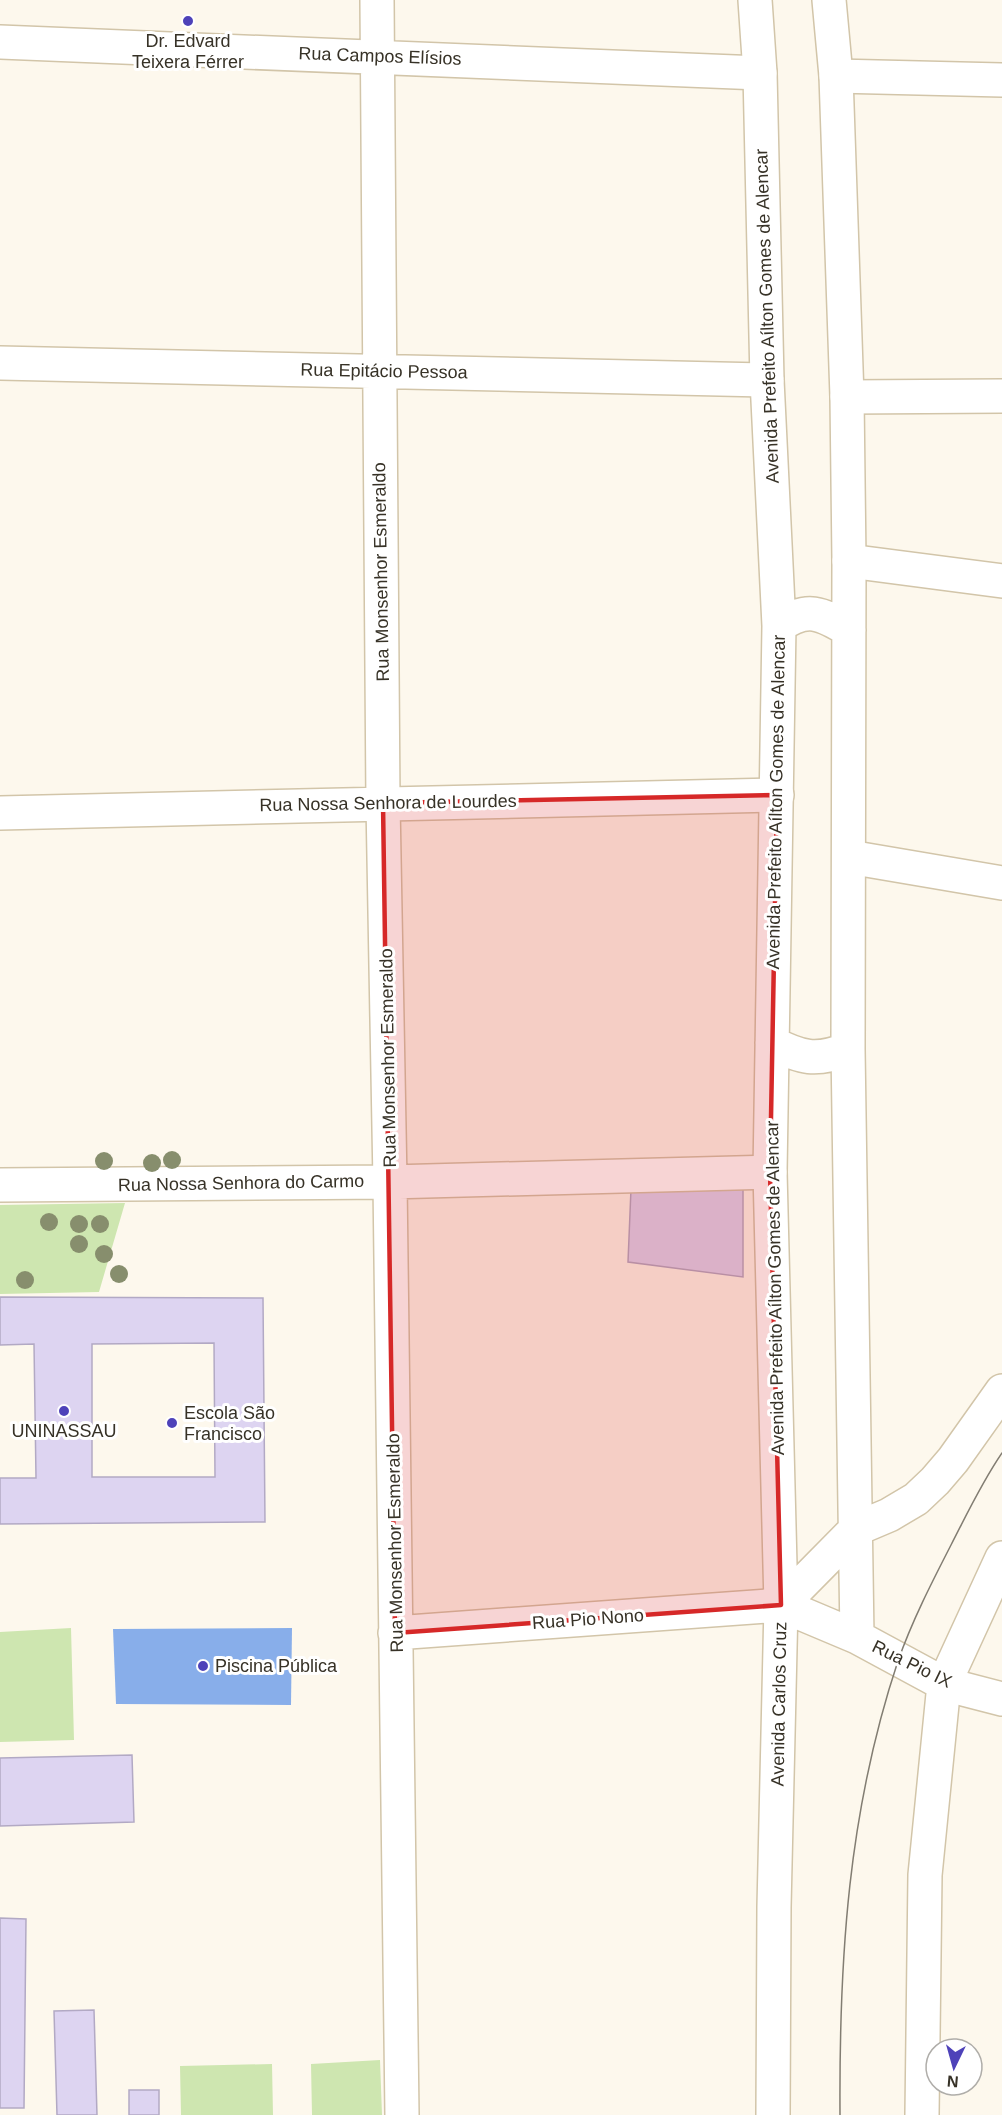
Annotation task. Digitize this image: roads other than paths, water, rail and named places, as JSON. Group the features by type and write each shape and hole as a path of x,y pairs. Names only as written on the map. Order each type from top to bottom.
{"street":[{"name":"Rua Monsenhor Esmeraldo","path":"377,0 383,803 402,2115"},
{"name":"Avenida Prefeito Aílton Gomes de Alencar","path":"755,0 760,73 767,380 778,626 770,1172 781,1605"},
{"path":"829,0 836,76 847,397 848,1049 857,1637"},
{"name":"Rua Campos Elísios","path":"0,42 760,73"},
{"path":"836,76 1002,80"},
{"name":"Rua Epitácio Pessoa","path":"0,363 767,380"},
{"path":"847,397 1002,396"},
{"path":"849,561 1002,581"},
{"path":"778,626 795,615 819,614 849,630"},
{"name":"Rua Nossa Senhora de Lourdes","path":"0,813 777,795"},
{"path":"849,857 1002,883"},
{"path":"772,1043 796,1056 807,1058 834,1055 848,1049"},
{"name":"Rua Nossa Senhora do Carmo","path":"0,1185 390,1182 770,1172"},
{"name":"Avenida Carlos Cruz","path":"773,2115 774,1907 781,1605 856,1529 889,1515 916,1499 935,1481 953,1460 1002,1391"},
{"path":"922,2115 925,1875 944,1684 1002,1558"},
{"name":"Rua Pio Nono","path":"396,1633 781,1605"},
{"name":"Rua Pio IX","path":"781,1605 857,1637 944,1684 1002,1699"}],"water":[{"name":"Piscina Pública","path":"292,1628 291,1705 116,1704 113,1629"}],"tram line":[{"path":"840,2115 842,1999 850,1885 857,1829 881,1717 898,1661 916,1616 975,1498 1002,1453"}],"place":[{"name":"Dr. Edvard Teixera Férrer","path":"188,21"},
{"name":"UNINASSAU","path":"64,1411"},
{"name":"Escola São Francisco","path":"172,1423"},
{"name":"Piscina Pública","path":"203,1666"}]}
